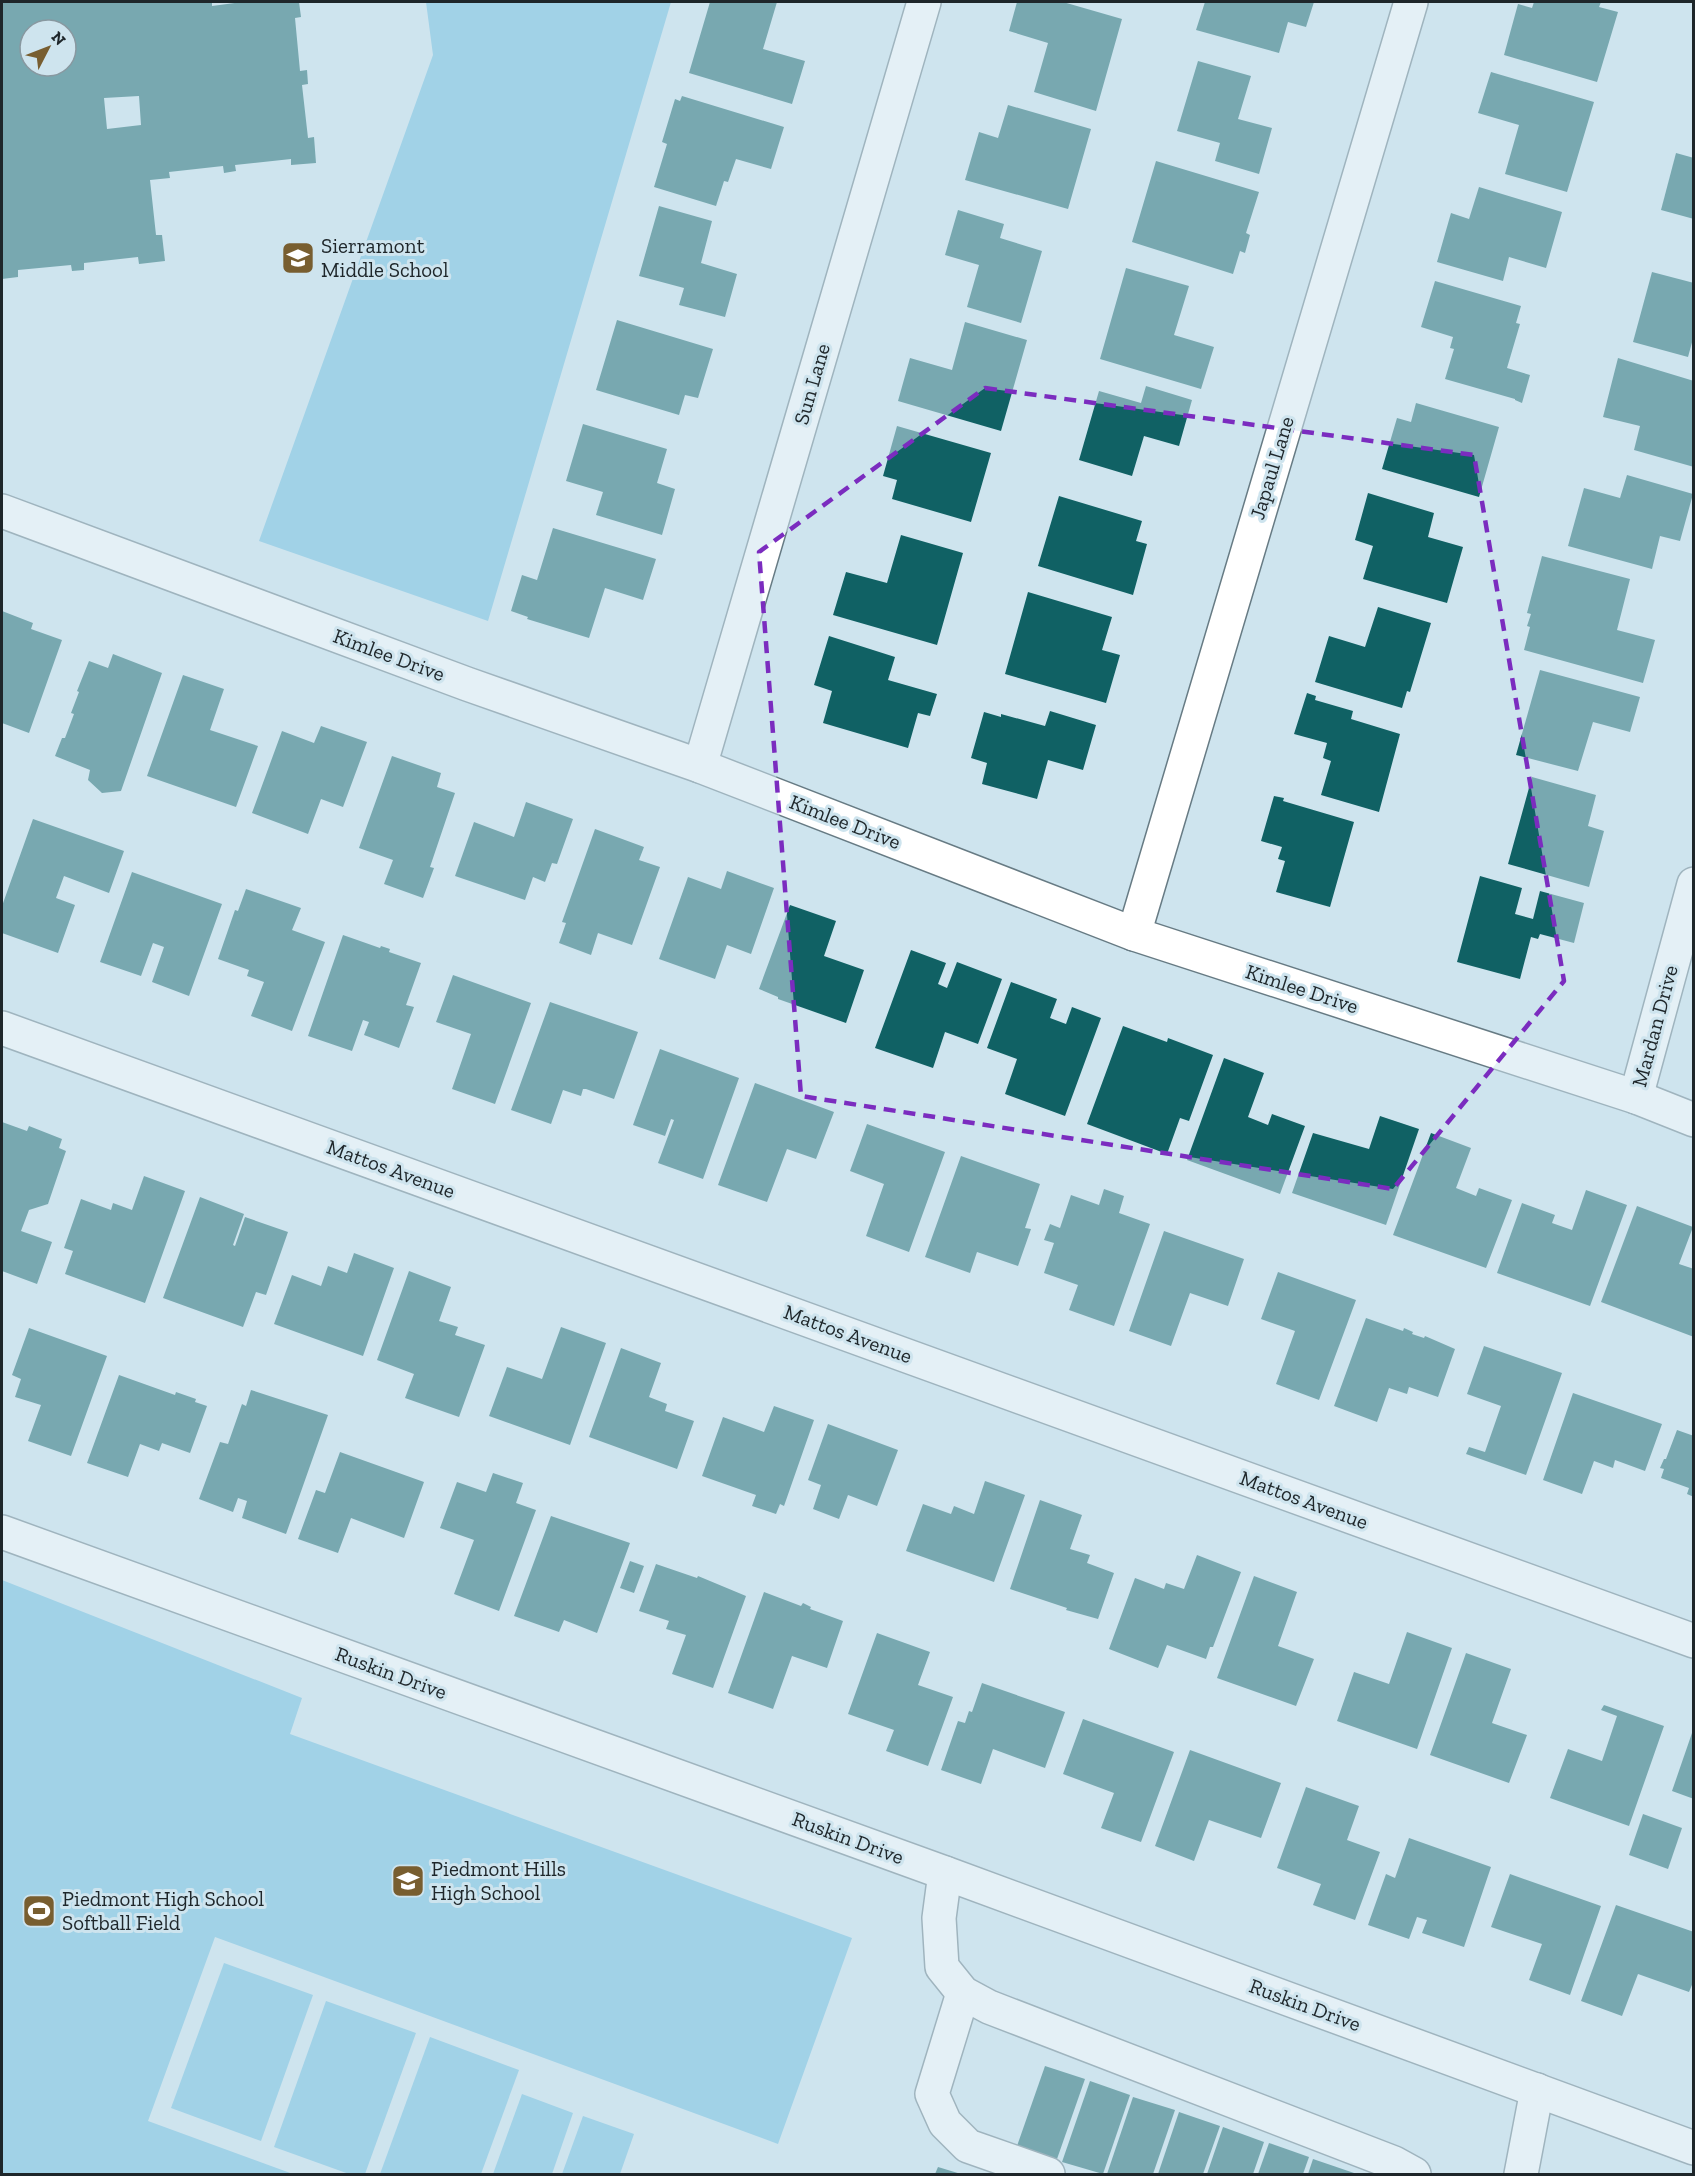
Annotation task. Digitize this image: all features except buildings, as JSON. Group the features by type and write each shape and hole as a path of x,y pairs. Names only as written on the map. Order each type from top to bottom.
{"street":[{"name":"Sun Lane","path":"700,766 924,2"},
{"name":"Japaul Lane","path":"1134,934 1411,2"},
{"name":"Kimlee Drive","path":"2,511 456,680 700,766 1134,934 1636,1097 1694,1120"},
{"name":"Mardan Drive","path":"1636,1097 1694,884"},
{"name":"Mattos Avenue","path":"2,1028 1694,1641"},
{"name":"Ruskin Drive","path":"2,1532 945,1873 1694,2148"},
{"path":"945,1873 939,1918 942,1967 963,1993 989,2007 1394,2163 1414,2175"},
{"path":"963,1993 932,2094 945,2123 969,2146 1048,2175"},
{"path":"1521,2175 1537,2090"}],"highlighted area":[{"path":"985,388 1474,455 1564,981 1393,1189 801,1096 759,552"}],"shaded area":[{"path":"426,2 671,2 488,621 259,541 433,55"},
{"path":"2,1580 302,1698 290,1734 852,1938 778,2144 215,1937 148,2121 293,2174 2,2174"},
{"path":"224,1963 313,1995 261,2141 171,2108"},
{"path":"326,2001 416,2033 365,2174 349,2174 274,2147"},
{"path":"430,2037 519,2070 481,2174 380,2174"},
{"path":"522,2094 573,2113 552,2174 493,2174"},
{"path":"583,2116 634,2134 620,2174 562,2174"}],"place":[{"name":"Sierramont Middle School","path":"298,258"},
{"name":"Piedmont Hills High School","path":"408,1881"},
{"name":"Piedmont High School Softball Field","path":"39,1911"}]}
